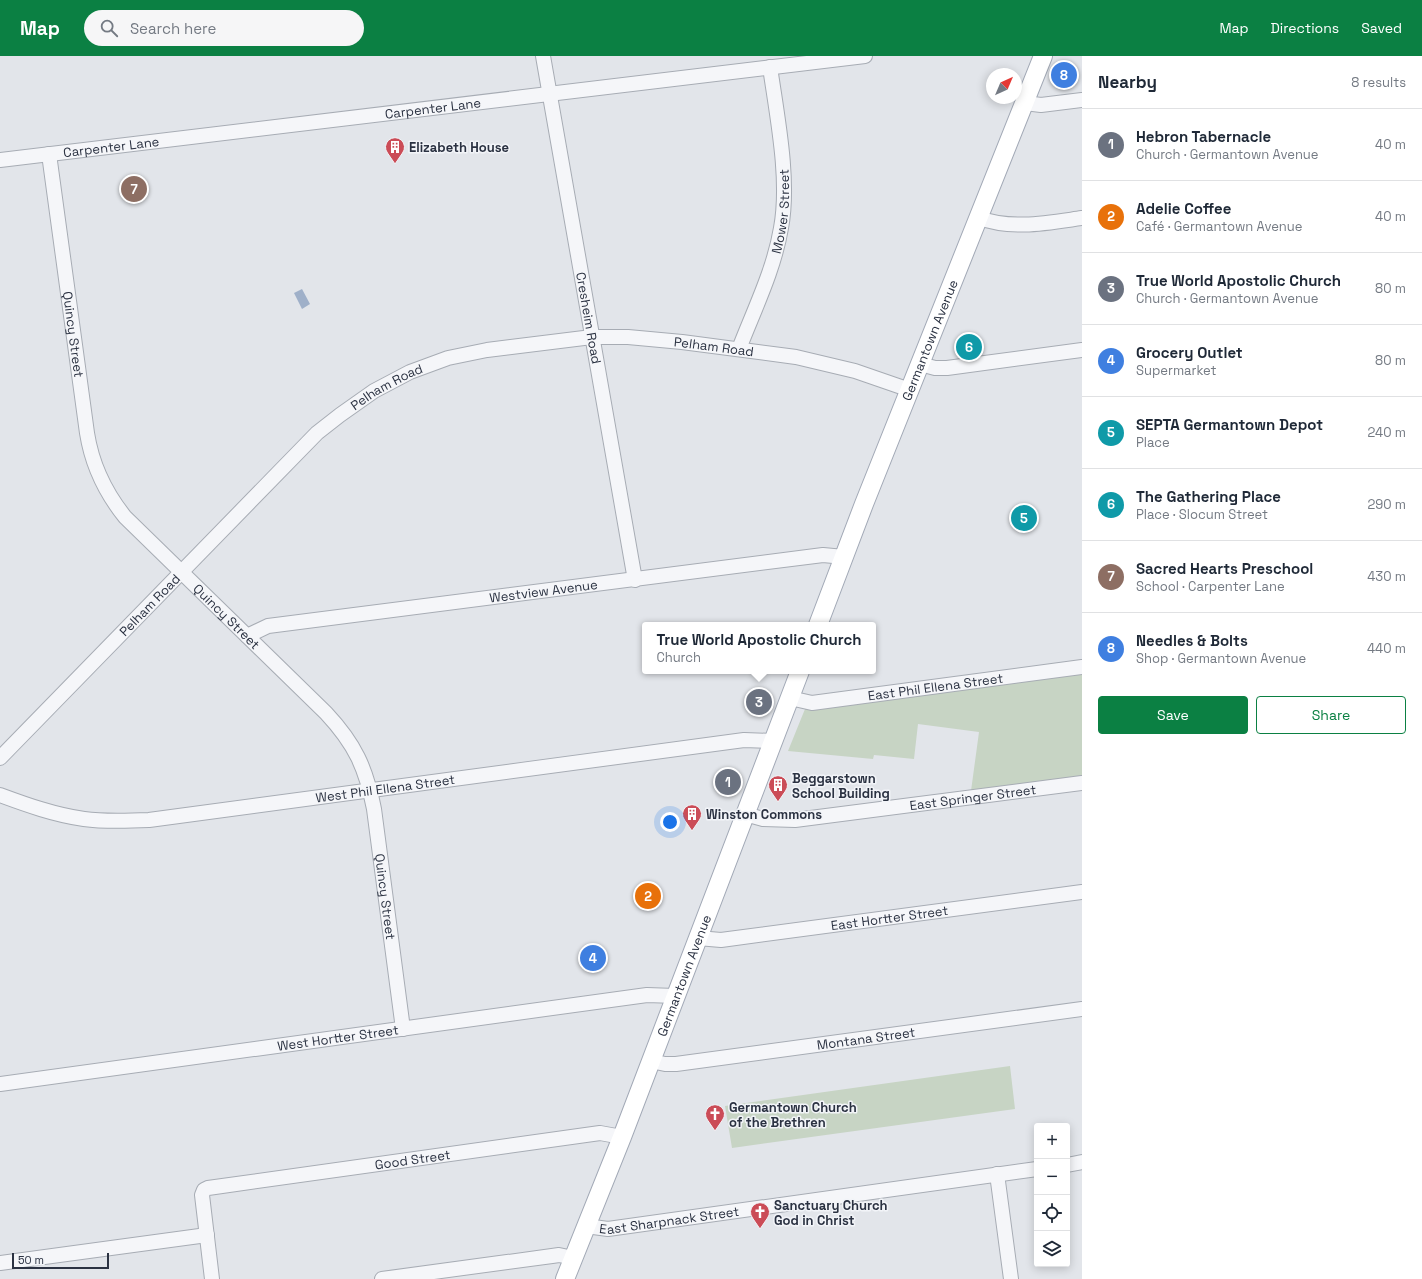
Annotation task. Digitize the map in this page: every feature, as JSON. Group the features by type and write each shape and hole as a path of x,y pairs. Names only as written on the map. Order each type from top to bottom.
{"main road":[{"name":"Germantown Avenue","path":"819,622 1043,56"},
{"name":"Germantown Avenue","path":"565,1279 622,1137 799,674"}],"street":[{"name":"Cresheim Road","path":"543,56 635,580"},
{"name":"Carpenter Lane","path":"0,160 836,58 865,56"},
{"name":"Mower Street","path":"739,349 774,260 782,227 783,180 770,67"},
{"path":"1025,103 1041,105 1082,100"},
{"name":"Quincy Street","path":"49,154 87,433 92,458 101,481 114,503 135,527 326,713 346,736 361,762 370,790 403,1029"},
{"path":"979,218 1019,226 1082,218"},
{"name":"Pelham Road","path":"0,758 317,433 374,391 410,372 468,353 592,337 636,338 739,349 818,361 866,374 910,390"},
{"path":"920,364 935,368 946,368 1082,350"},
{"name":"Westview Avenue","path":"247,636 268,626 823,555 844,557"},
{"name":"East Phil Ellena Street","path":"790,698 812,703 1082,667"},
{"name":"West Phil Ellena Street","path":"0,795 63,815 84,819 126,821 149,820 744,740 773,741"},
{"name":"East Springer Street","path":"745,814 763,819 795,820 1082,783"},
{"name":"East Hortter Street","path":"698,938 721,940 1082,892"},
{"name":"West Hortter Street","path":"0,1084 647,995 675,996"},
{"name":"Montana Street","path":"651,1061 665,1064 676,1064 1082,1008"},
{"name":"Good Street","path":"207,1235 202,1196 204,1190 600,1133 622,1137"},
{"path":"1070,1164 1082,1162"},
{"name":"East Sharpnack Street","path":"586,1226 608,1228 1034,1169"},
{"path":"997,1174 1011,1279"},
{"path":"0,1263 207,1235 212,1279"},
{"path":"382,1279 559,1255 573,1258"}],"green space":[{"path":"1082,673 1082,776 971,791 979,732 918,724 914,759 874,755 873,759 788,751 805,709"},
{"path":"1010,1066 1015,1109 732,1148 725,1106"}],"water":[{"path":"302,289 310,304 302,309 294,293"}],"place":[{"name":"Needles & Bolts","path":"1064,75"},
{"name":"Elizabeth House","path":"395,164"},
{"name":"Sacred Hearts Preschool","path":"134,189"},
{"name":"The Gathering Place","path":"969,347"},
{"name":"SEPTA Germantown Depot","path":"1024,518"},
{"name":"True World Apostolic Church","path":"759,702"},
{"name":"Hebron Tabernacle","path":"728,782"},
{"name":"Beggarstown School Building","path":"778,802"},
{"name":"Winston Commons","path":"692,831"},
{"name":"Adelie Coffee","path":"648,896"},
{"name":"Grocery Outlet","path":"593,958"},
{"name":"Germantown Church of the Brethren","path":"715,1131"},
{"name":"Sanctuary Church God in Christ","path":"760,1229"}]}
